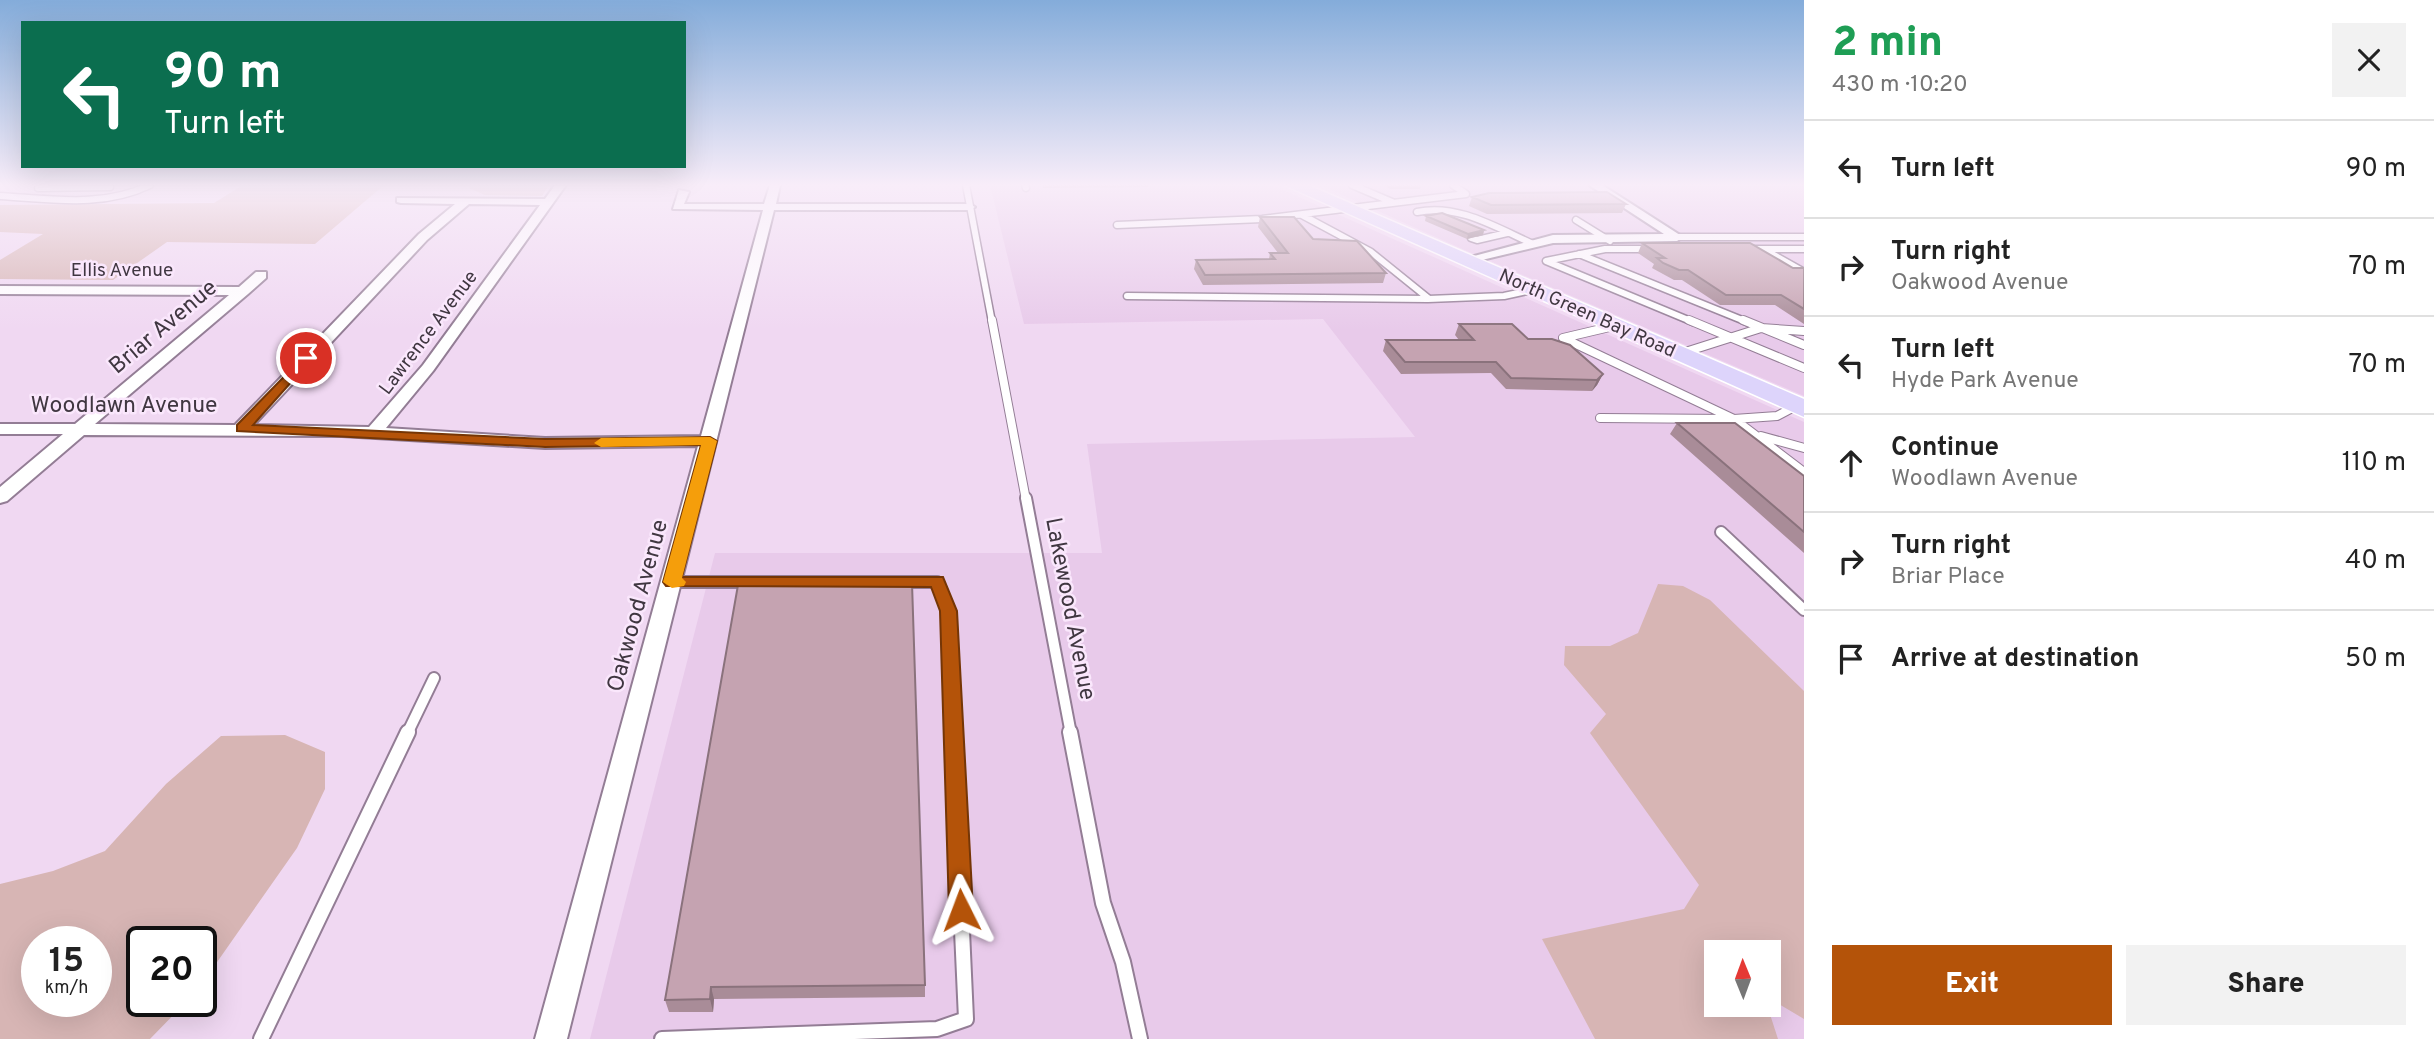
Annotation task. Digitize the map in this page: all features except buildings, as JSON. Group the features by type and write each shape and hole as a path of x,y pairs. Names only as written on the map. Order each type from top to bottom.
{"main road":[{"name":"North Green Bay Road","path":"1422,233 1468,249 1532,290 1800,408"}],"street":[{"path":"242,428 427,233"},
{"name":"Lawrence Avenue","path":"373,433 424,374 525,233"},
{"name":"Oakwood Avenue","path":"551,1039 763,233"},
{"path":"1671,233 1677,237"},
{"path":"1468,249 1533,244 1553,239 1677,237"},
{"name":"Briar Avenue","path":"0,497 261,275"},
{"name":"Ellis Avenue","path":"0,290 243,290"},
{"name":"Woodlawn Avenue","path":"0,429 242,428 545,443 710,441"}],"lane":[{"name":"Lakewood Avenue","path":"974,233 1050,612 1103,903 1123,962 1140,1039"},
{"path":"1336,233 1371,252 1429,299"},
{"path":"1468,249 1476,240 1506,233"},
{"path":"1509,233 1533,244"},
{"path":"1598,233 1622,249"},
{"path":"1677,237 1804,237"},
{"path":"1714,237 1730,247 1804,249"},
{"path":"1664,249 1622,249 1546,261 1804,368"},
{"path":"1763,249 1804,272"},
{"path":"1579,254 1804,345"},
{"path":"1127,296 1429,299 1504,296 1532,290"},
{"path":"1614,326 1563,338 1734,419 1804,472"},
{"path":"1678,354 1761,328 1804,331"},
{"path":"1600,418 1734,419 1777,416 1800,408"},
{"path":"1754,434 1804,448"},
{"path":"1721,532 1804,610"},
{"path":"662,1039 937,1029 966,1019 948,611 937,582 672,582"},
{"path":"261,1039 434,678"}],"shaded area":[{"path":"32,233 327,233 315,244 167,242 113,280 0,279 0,260 43,234"},
{"path":"1002,233 1381,233 1804,422 1804,1039 590,1039 715,553 1102,553 1087,444 1415,437 1323,319 1024,324"},
{"path":"1428,233 1804,233 1804,396"},
{"path":"1658,584 1683,586 1710,600 1804,691 1804,1019 1782,1006 1782,940 1704,940 1704,1017 1771,1017 1778,1039 1595,1039 1542,939 1684,909 1699,885 1590,733 1606,714 1564,665 1565,646 1610,646 1638,633"},
{"path":"285,735 325,752 325,789 297,848 217,962 217,926 126,926 126,1017 171,1017 150,1039 0,1039 0,884 53,871 105,851 166,784 221,736"}],"slow traffic":[{"path":"601,443 710,441 672,582 678,582"}],"route":[{"path":"306,358 242,428 545,443 710,441 672,582 937,582 948,611 961,910"}]}
